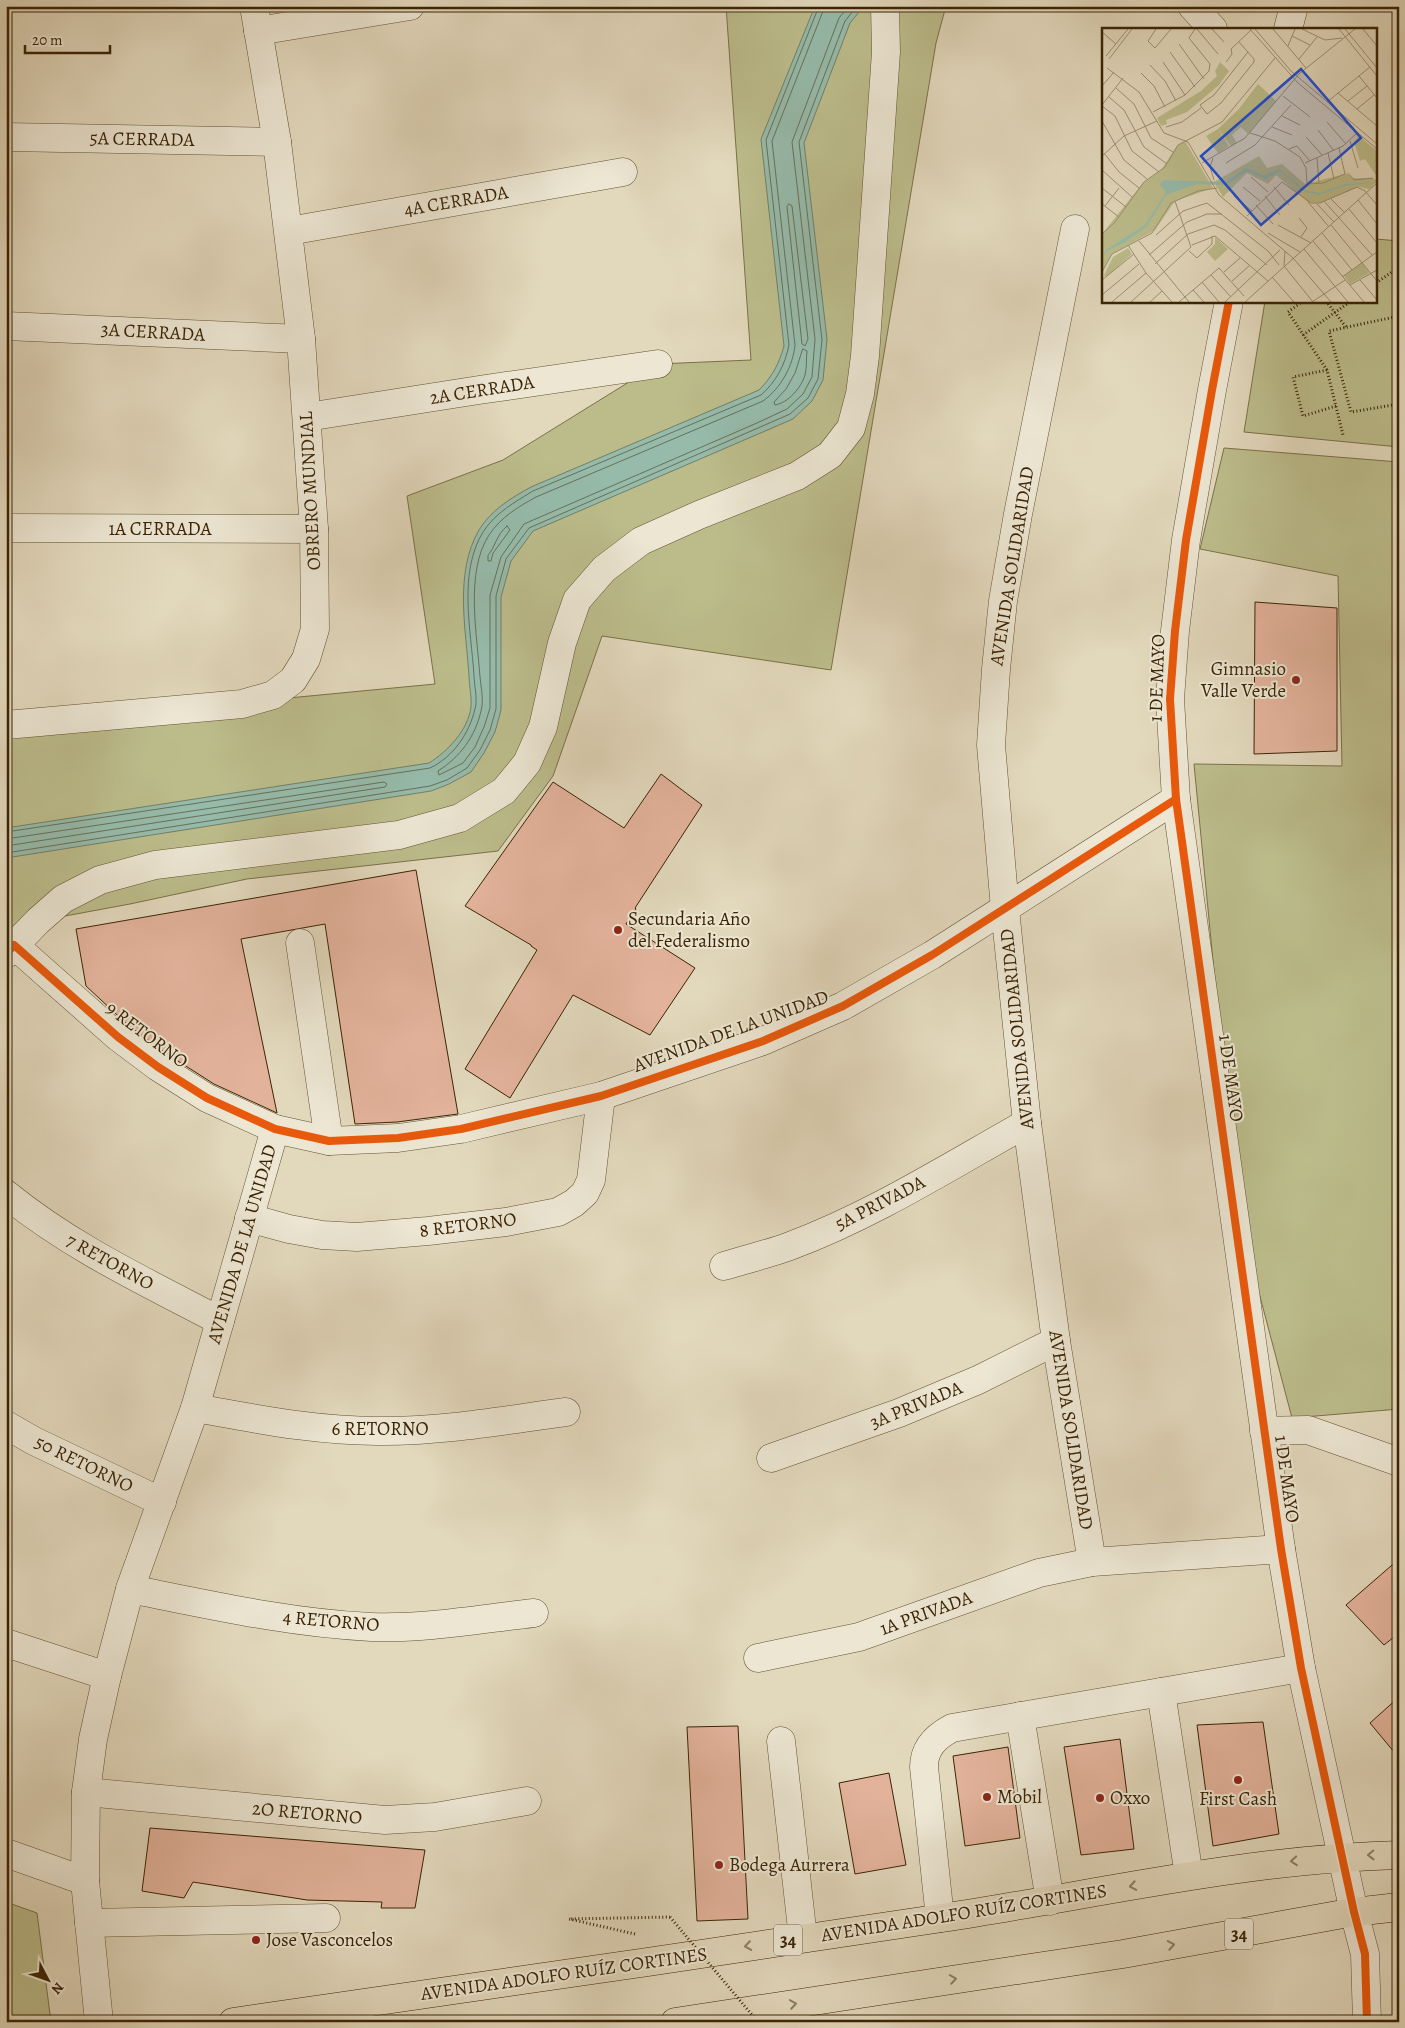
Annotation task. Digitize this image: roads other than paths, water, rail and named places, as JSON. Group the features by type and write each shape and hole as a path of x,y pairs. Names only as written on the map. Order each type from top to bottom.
{"main road":[{"name":"AVENIDA ADOLFO RUÍZ CORTINES","path":"233,2022 940,1918 1278,1862 1342,1856 1399,1855"},
{"name":"34","path":"675,2022 760,2017 1354,1912 1399,1907"},
{"path":"349,2022 372,2002"}],"street":[{"path":"256,19 410,6"},
{"path":"10,950 62,899 100,880 155,865 399,835 460,818 504,791 527,763 543,727 562,643 578,600 604,569 640,541 797,476 830,455 852,428 860,394 865,356 886,52 885,6"},
{"path":"1192,6 1212,28"},
{"path":"1288,28 1294,6"},
{"name":"OBRERO MUNDIAL","path":"6,725 242,704 273,695 293,680 306,659 315,629 314,529 307,417 289,231 277,142 256,19"},
{"name":"5A CERRADA","path":"6,137 277,142"},
{"name":"4A CERRADA","path":"289,231 623,172"},
{"name":"AVENIDA SOLIDARIDAD","path":"1075,229 1018,514 1003,601 991,745 1005,909 1027,1123 1056,1342 1092,1562"},
{"name":"1 DE MAYO","path":"1229,302 1186,540 1175,631 1170,699 1176,799 1281,1549 1301,1668 1354,1912 1365,1954 1367,2022"},
{"name":"3A CERRADA","path":"6,326 300,339"},
{"name":"2A CERRADA","path":"307,417 658,364"},
{"name":"1A CERRADA","path":"6,528 314,529"},
{"name":"AVENIDA DE LA UNIDAD","path":"98,2022 85,1881 86,1792 93,1739 130,1589 195,1408 275,1130 329,1141 398,1138 461,1129 601,1096 763,1041 843,1006 932,955 1176,799"},
{"path":"300,943 329,1141"},
{"name":"9 RETORNO","path":"10,950 158,1067 207,1098 275,1130"},
{"name":"8 RETORNO","path":"249,1218 289,1229 322,1235 357,1237 496,1223 558,1212 585,1193 591,1180 601,1096"},
{"name":"5A PRIVADA","path":"724,1266 790,1246 836,1227 895,1197 1027,1123"},
{"name":"7 RETORNO","path":"6,1194 73,1243 220,1321"},
{"name":"3A PRIVADA","path":"771,1458 899,1414 978,1380 1056,1342"},
{"name":"6 RETORNO","path":"195,1408 332,1430 383,1432 442,1429 566,1412"},
{"name":"50 RETORNO","path":"6,1425 34,1441 162,1502"},
{"path":"1264,1431 1308,1430 1399,1462"},
{"name":"1A PRIVADA","path":"758,1658 859,1637 1040,1573 1092,1562 1281,1549"},
{"name":"4 RETORNO","path":"130,1589 313,1623 372,1627 426,1626 534,1613"},
{"path":"6,1644 107,1676"},
{"path":"940,1918 924,1756 930,1745 940,1734 952,1728 1301,1668"},
{"path":"1161,1692 1189,1876"},
{"path":"1020,1716 1050,1901"},
{"path":"781,1741 803,1938"},
{"name":"2O RETORNO","path":"86,1792 385,1820 435,1817 528,1801"},
{"path":"6,1854 85,1881"},
{"path":"89,1923 326,1918"}],"water":[{"path":"815,6 864,6 850,23 804,143 827,339 823,380 812,401 793,419 533,531 511,561 501,597 501,710 495,732 471,772 431,791 6,858 6,828 429,763 450,746 466,724 471,707 463,601 466,564 479,530 489,516 509,500 531,487 759,390 768,380 780,359 784,346 761,139"}],"place":[{"name":"Gimnasio Valle Verde","path":"1296,680"},
{"name":"Secundaria Año del Federalismo","path":"618,930"},
{"name":"First Cash","path":"1238,1780"},
{"name":"Mobil","path":"987,1797"},
{"name":"Oxxo","path":"1100,1798"},
{"name":"Bodega Aurrera","path":"719,1865"},
{"name":"Jose Vasconcelos","path":"256,1940"}]}
